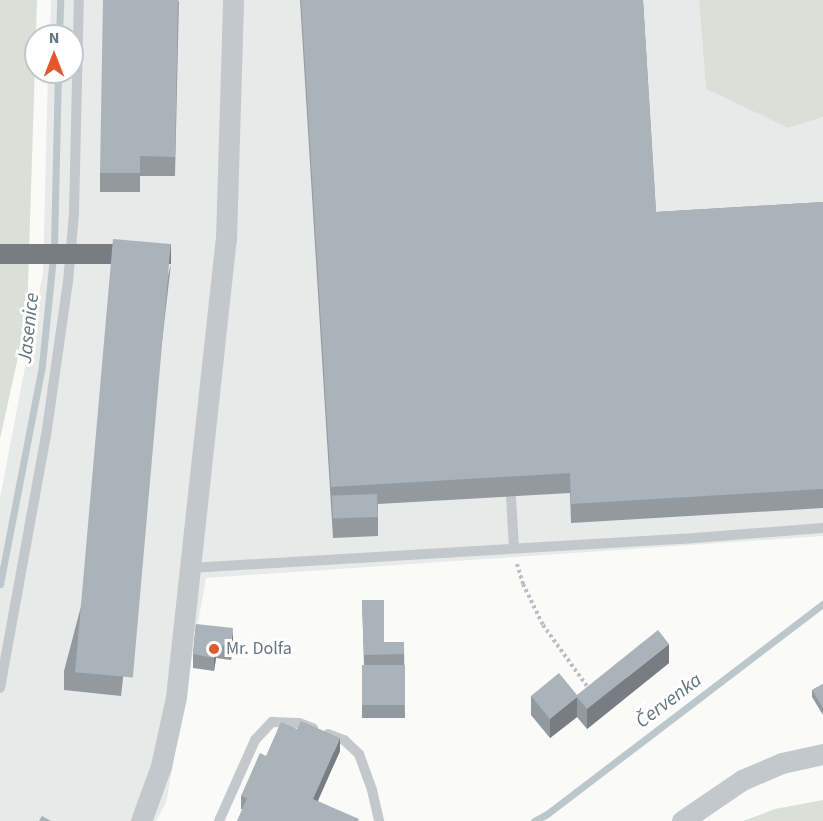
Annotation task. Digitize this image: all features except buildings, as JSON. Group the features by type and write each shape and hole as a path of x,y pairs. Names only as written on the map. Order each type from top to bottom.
{"street":[{"path":"141,821 154,790 169,733 190,568 226,239 233,0"},
{"path":"682,821 742,780 782,763 823,754"}],"lane":[{"path":"0,688 46,436 68,282 74,213 79,0"},
{"path":"511,496 514,548"},
{"path":"190,568 823,528"},
{"path":"219,821 255,740 272,722 298,723 344,740 359,754 372,790 379,821"}],"path":[{"path":"514,548 523,584 543,626 594,694"}],"shaded area":[{"path":"0,0 37,0 36,24 24,24 24,84 34,84 27,316 0,439"},
{"path":"51,0 699,0 706,89 788,128 823,117 823,536 206,578 166,803 156,821 0,821 0,498 43,273 48,84 84,84 84,24 50,24"},
{"path":"699,0 823,0 823,117 788,128 706,89"},
{"path":"823,800 823,821 743,821 775,809"}],"waterway":[{"name":"Jasenice","path":"59,24 60,0"},
{"name":"Jasenice","path":"0,584 42,365 54,246 58,84"},
{"name":"Červenka","path":"534,821 547,814 823,604"}],"place":[{"name":"Mr. Dolfa","path":"214,649"}]}
